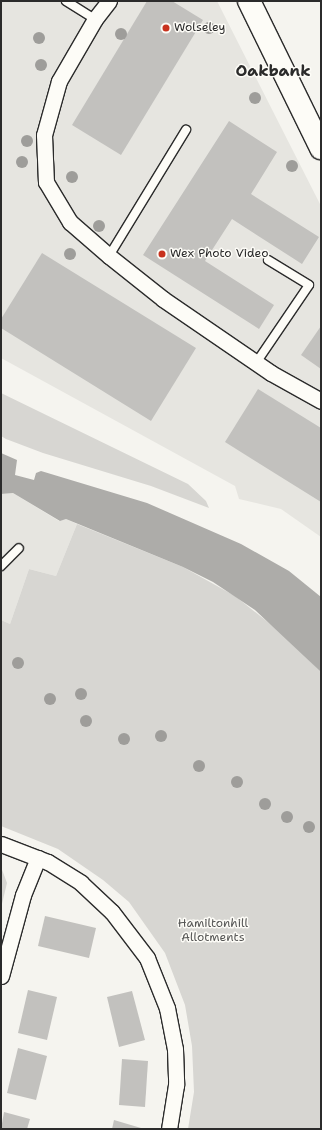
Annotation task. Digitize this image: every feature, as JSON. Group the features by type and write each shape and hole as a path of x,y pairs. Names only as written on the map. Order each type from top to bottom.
{"main road":[{"path":"249,1 321,148"}],"street":[{"path":"109,1 95,19 59,81 44,135 46,182 70,222 108,256 163,299 256,363 321,401"},
{"path":"1,844 38,858 81,883 102,902 137,943 156,974 167,1008 175,1049 176,1085 169,1129"},
{"path":"1,976 23,895 38,858"}],"lane":[{"path":"66,1 95,19"},
{"path":"108,256 186,130"},
{"path":"256,363 308,285 268,260"},
{"path":"1,566 19,548"}],"shaded area":[{"path":"1,1 217,1 321,206 321,537 281,509 239,499 235,486 1,358"},
{"path":"1,453 17,460 15,475 34,480 36,473 41,471 147,503 241,544 289,571 321,597 321,672 255,610 213,582 183,567 66,519 60,521 13,493 1,494"},
{"path":"13,493 59,521 66,519 77,524 56,576 29,569 10,624 1,620 1,494"}],"green space":[{"path":"1,393 188,484 206,501 209,508 151,486 43,453 6,439 1,436"},
{"name":"Hamiltonhill Allotments","path":"77,524 183,567 235,596 279,631 321,672 321,1129 188,1129 194,1092 192,1046 185,1005 165,953 129,902 103,880 58,849 1,826 1,620 10,624 29,569 56,576"},
{"path":"1,867 7,883 1,908"}],"building":[{"path":"147,1 172,1 203,20 121,155 72,125"},
{"path":"229,121 277,152 251,194 319,237 302,264 232,219 205,261 274,305 259,329 143,255"},
{"path":"42,253 196,348 151,421 1,328 1,319"},
{"path":"321,326 321,369 301,355"},
{"path":"258,389 321,428 321,502 225,442"},
{"path":"45,916 96,928 89,958 38,946"},
{"path":"28,990 57,997 47,1040 18,1033"},
{"path":"132,991 145,1040 119,1047 107,997"},
{"path":"18,1048 47,1056 36,1100 7,1093"},
{"path":"122,1059 148,1061 145,1107 119,1105"},
{"path":"4,1112 30,1119 27,1129 1,1129"},
{"path":"114,1120 141,1128 141,1129 112,1129"}],"place":[{"name":"Wolseley","path":"166,28"},
{"name":"Wex Photo Video","path":"162,254"}],"district":[{"name":"Oakbank","path":"273,71"}]}
